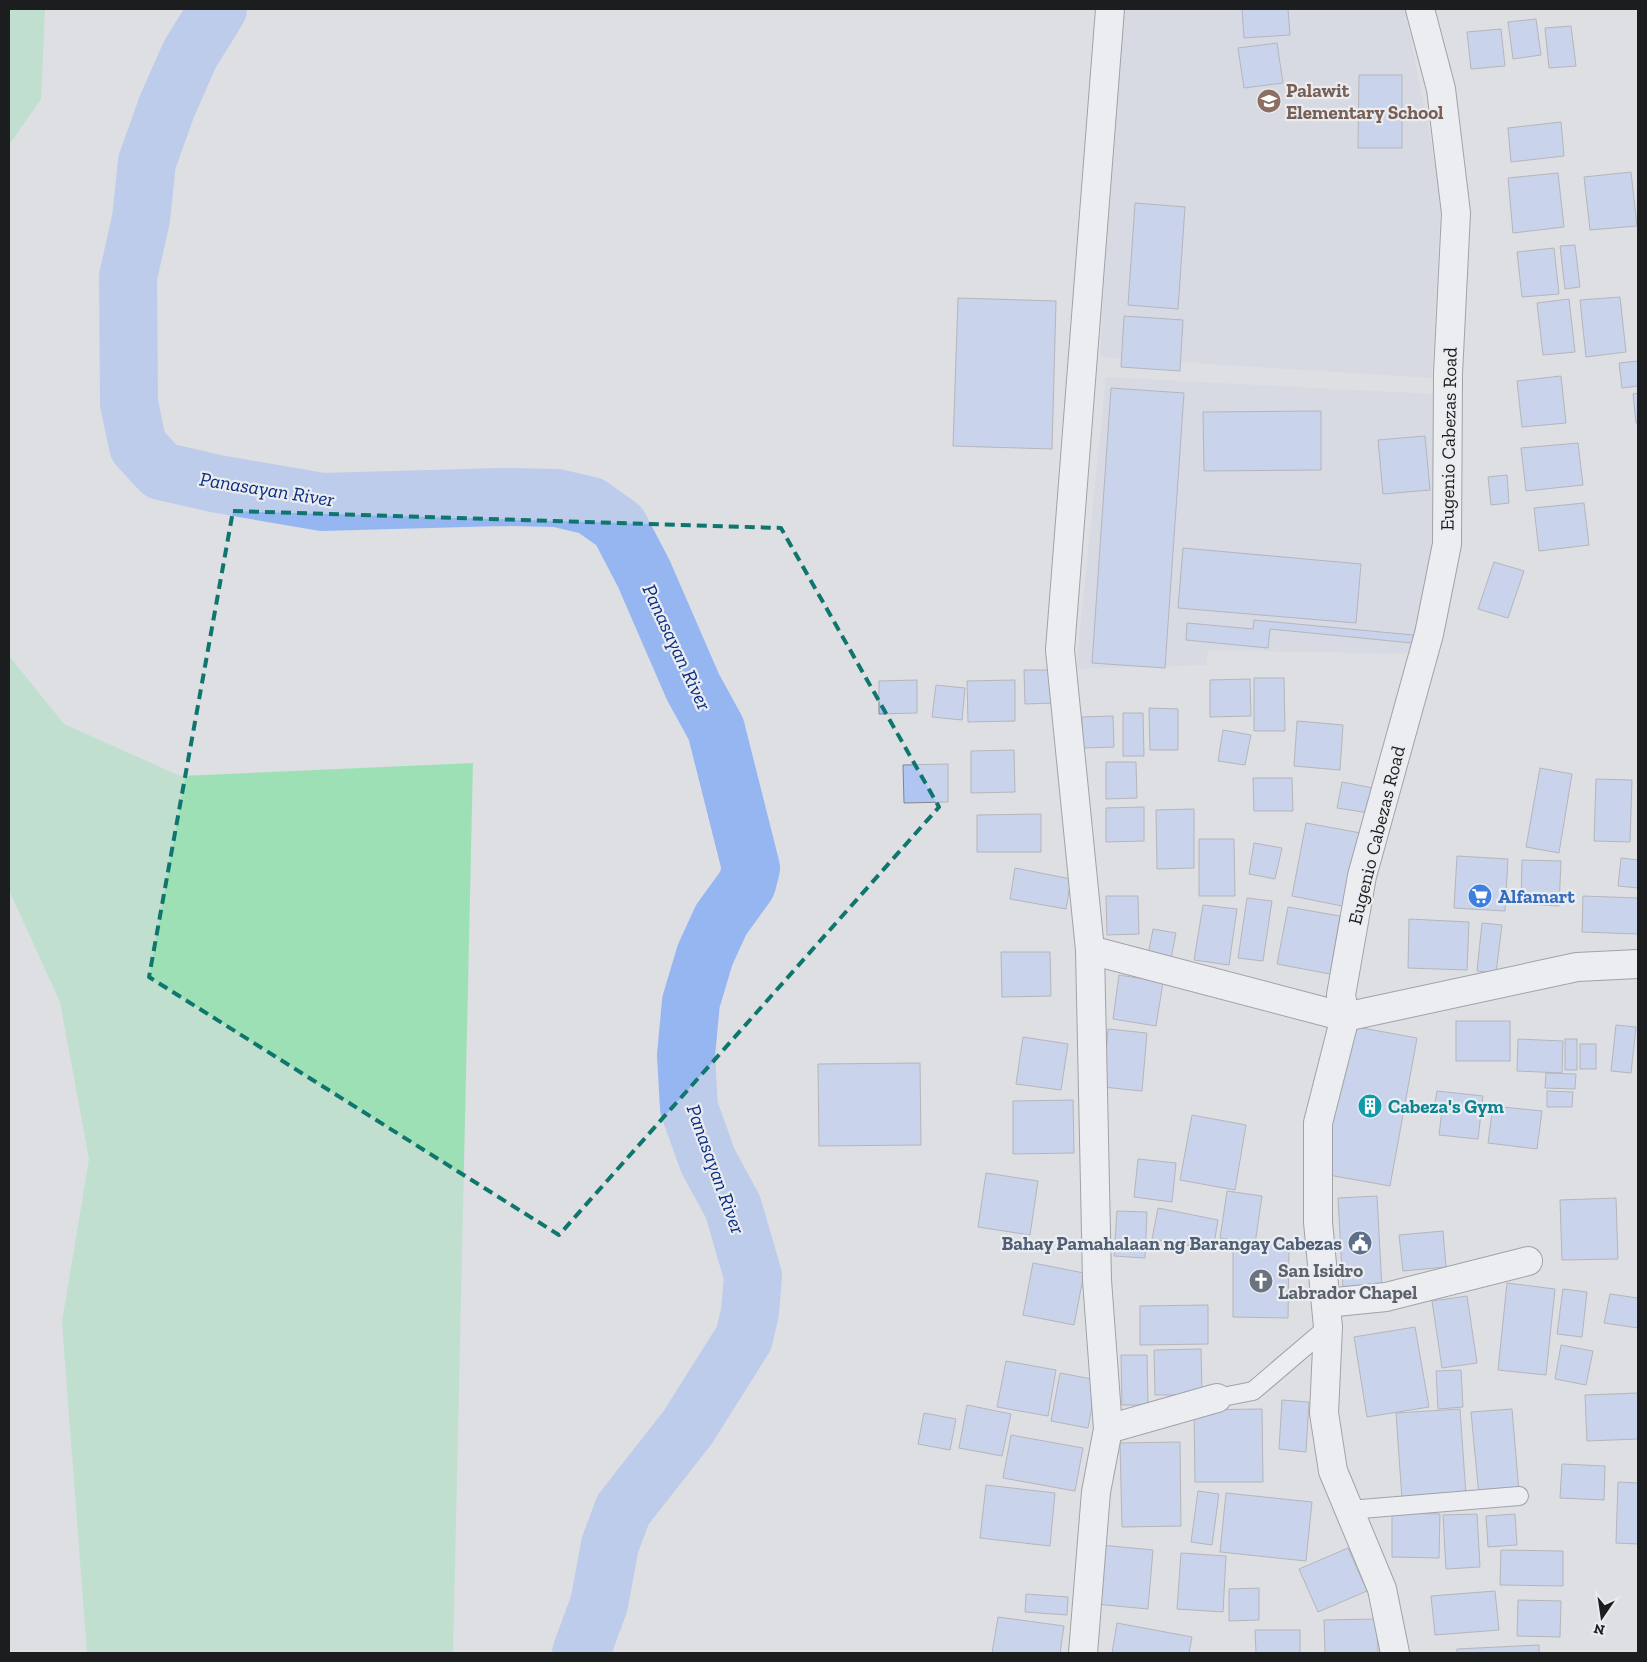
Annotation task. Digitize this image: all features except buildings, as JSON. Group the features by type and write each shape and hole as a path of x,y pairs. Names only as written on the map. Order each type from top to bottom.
{"street":[{"path":"1083,1653 1096,1492 1108,1429 1097,1280 1090,950 1060,650 1110,9"},
{"name":"Eugenio Cabezas Road","path":"1395,1653 1382,1589 1333,1471 1324,1413 1327,1315 1318,1222 1318,1123 1345,1017 1341,995 1362,876 1429,634 1447,544 1448,374 1456,213 1441,89 1420,9"},
{"path":"1090,950 1345,1017 1577,967 1638,964"},
{"path":"1327,1315 1386,1297 1528,1261"},
{"path":"1108,1429 1217,1398"}],"lane":[{"path":"1217,1398 1253,1391 1327,1315"},
{"path":"1349,1510 1519,1496"}],"highlighted area":[{"path":"233,511 781,528 939,807 559,1235 149,977"}],"shaded area":[{"name":"Palawit Elementary School","path":"1120,9 1405,9 1441,194 1432,378 1100,357"},
{"path":"1106,377 1433,394 1437,549 1418,654 1208,650 1206,665 1076,669"}],"green space":[{"path":"9,9 45,9 41,99 9,145"},
{"path":"9,656 64,724 180,776 473,763 453,1653 87,1653 62,1322 89,1159 60,1002 9,890"}],"waterway":[{"name":"Panasayan River","path":"218,9 190,54 167,106 147,162 141,219 128,277 129,403 138,446 161,471 218,484 322,502 502,497 557,498 591,506 619,526 644,574 693,687 716,729 751,868 747,884 721,920 705,955 691,1002 686,1055 689,1108 708,1161 733,1207 753,1276 750,1312 744,1338 688,1427 623,1510 610,1545 599,1604 581,1653"}],"place":[{"name":"Palawit Elementary School","path":"1269,101"},
{"name":"Alfamart","path":"1480,896"},
{"name":"Cabeza's Gym","path":"1370,1106"},
{"name":"Bahay Pamahalaan ng Barangay Cabezas","path":"1360,1243"},
{"name":"San Isidro Labrador Chapel","path":"1261,1281"}]}
